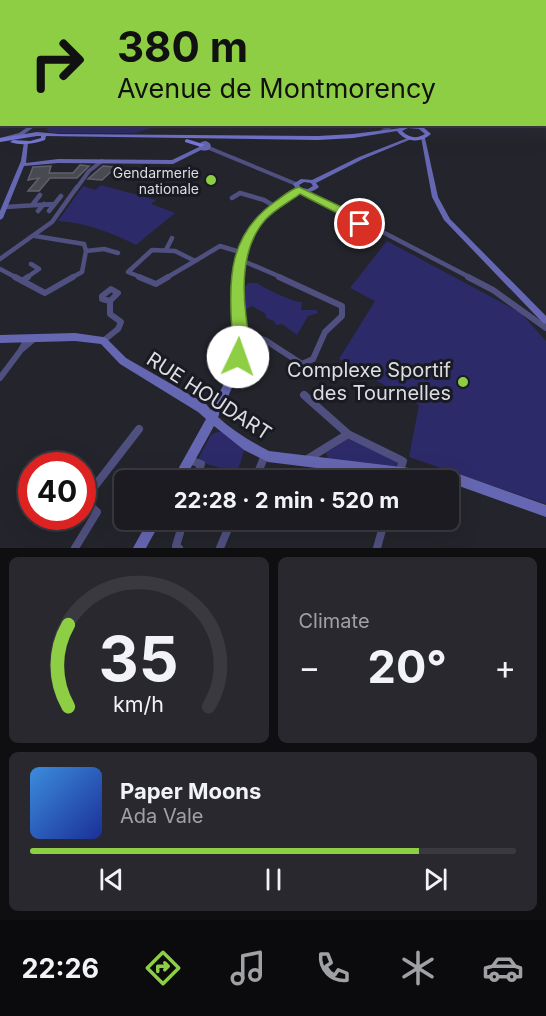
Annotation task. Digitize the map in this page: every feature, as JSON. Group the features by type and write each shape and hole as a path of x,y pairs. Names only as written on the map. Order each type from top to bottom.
{"main road":[{"path":"0,141 41,138 318,138 381,132 403,129 425,127 428,134 419,139 403,129 329,141 41,138"},
{"path":"154,139 191,141 201,147"},
{"path":"210,147 222,141 244,140"}],"street":[{"path":"0,141 21,134 35,126"},
{"path":"27,152 26,139 36,126"},
{"path":"0,218 27,152 41,138 38,126"},
{"path":"184,470 213,417 238,357 240,332 236,291 248,238 259,220 298,189 303,180 313,182 361,158 403,129"},
{"path":"419,139 435,197 447,220 546,321"},
{"path":"22,165 58,161 173,162 201,147 210,147 259,167 355,217 369,228 386,233 510,301 546,329"},
{"path":"0,259 52,222 79,183 102,161"},
{"path":"313,182 316,185 314,194 318,199"},
{"path":"298,189 314,189"},
{"path":"232,198 240,193 274,206"},
{"path":"33,204 40,195"},
{"path":"49,210 61,196"},
{"path":"38,211 44,204"},
{"path":"4,207 54,204"},
{"path":"0,269 40,292 50,291 82,272 86,251 84,244 47,242 35,236"},
{"path":"166,250 172,238"},
{"path":"196,261 187,254 152,250 128,272 156,285 196,261 220,246 339,303 343,311 342,316 334,321 320,340 317,354 306,364 302,364 290,353 255,335 240,332"},
{"path":"86,251 104,249 118,253"},
{"path":"22,281 39,269 30,264"},
{"path":"0,339 75,337 103,341 118,329 121,322 110,314 110,301"},
{"path":"0,378 31,339"},
{"name":"RUE HOUDART","path":"103,341 123,361 213,417 223,428 265,455 361,470"},
{"path":"304,395 348,434 403,461 400,470"},
{"path":"75,548 97,512 84,500 139,429"},
{"path":"305,461 348,434"},
{"path":"259,470 265,455"},
{"path":"189,460 201,464 199,470"},
{"name":"RUE HOUDART","path":"459,480 546,511"},
{"path":"139,548 150,530"},
{"path":"179,548 176,546 181,530"},
{"path":"220,548 227,530"},
{"path":"377,548 382,530"}],"shaded area":[{"path":"46,126 157,126 136,133 48,132"},
{"path":"101,185 156,200 151,204 175,213 136,245 98,229 58,221 83,186 95,190"},
{"name":"Complexe Sportif des Tournelles","path":"387,241 521,313 546,341 546,504 459,474 459,470 447,470 409,457 419,405 339,359 375,301 350,288"},
{"path":"248,283 257,283 286,298 302,302 301,310 317,310 318,313 308,316 297,335 282,324 276,325 274,321 266,318 266,314 252,306 243,311 242,290"},
{"path":"222,432 245,448 238,470 227,470 197,461 211,435"},
{"path":"350,437 400,461 398,467 328,459 326,453"}],"building":[{"path":"80,165 89,166 77,178 50,178 39,191 28,191 39,178 28,180 33,167 51,166 49,173 73,173"},
{"path":"103,166 116,167 102,180 88,179"}],"place":[{"name":"Gendarmerie nationale","path":"211,180"},
{"name":"Complexe Sportif des Tournelles","path":"463,382"}],"route":[{"path":"238,357 241,340 236,291 238,271 248,238 262,216 299,190 355,217 360,224"}]}
